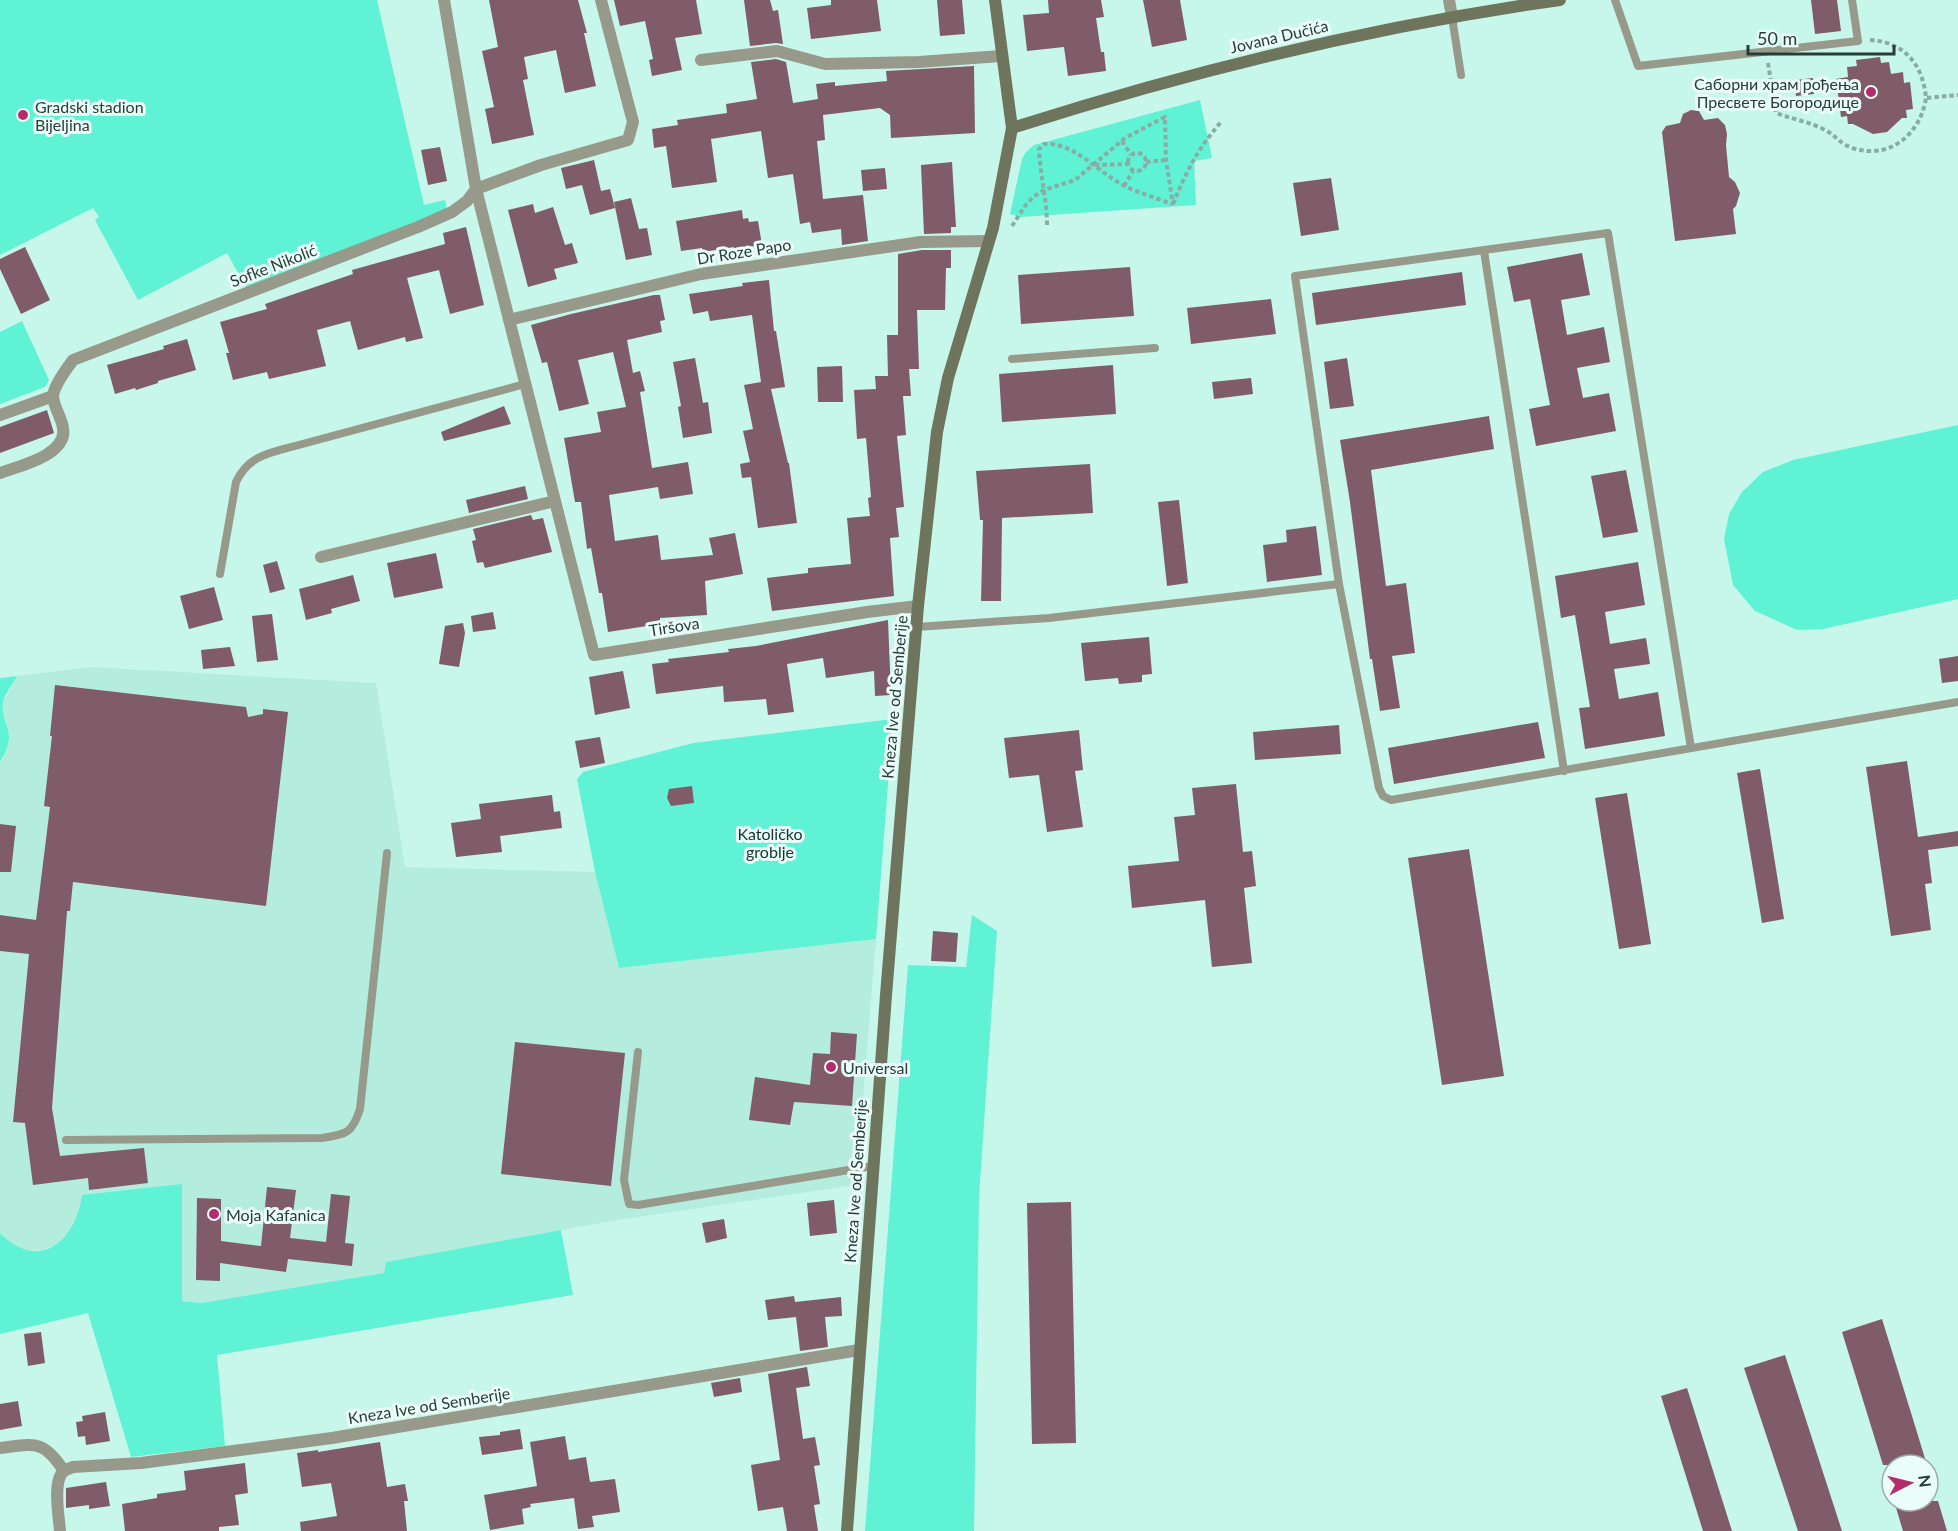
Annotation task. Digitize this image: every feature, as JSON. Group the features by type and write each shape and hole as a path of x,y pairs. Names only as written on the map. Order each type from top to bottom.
{"street":[{"path":"444,0 476,189"},
{"name":"Sofke Nikolić","path":"53,396 62,375 73,360 426,224 452,212 467,201 476,189 541,165 628,141 633,122 601,0"},
{"name":"Kneza Ive od Semberije","path":"847,1531 873,1166 916,627 937,432 948,378 993,228 1011,128 996,0"},
{"path":"1449,0 1452,17"},
{"name":"Jovana Dučića","path":"1011,128 1136,90 1261,57 1452,17 1560,0"},
{"path":"701,60 777,51 825,64 920,62 1001,56"},
{"name":"Tiršova","path":"476,189 594,655 918,606"},
{"name":"Dr Roze Papo","path":"509,320 701,274 921,242 988,241"},
{"path":"0,415 53,396 64,430 60,445 47,455 0,473"},
{"path":"321,557 555,501"},
{"name":"Kneza Ive od Semberije","path":"64,1471 73,1467 141,1463 332,1438 859,1350"},
{"path":"0,1448 33,1444 47,1449 64,1471 58,1479 60,1531"}],"lane":[{"path":"1615,0 1638,66 1858,41 1852,0"},
{"path":"1452,17 1461,75"},
{"path":"1691,748 1608,233 1296,276 1339,584 1379,788 1383,796 1391,800 1958,702"},
{"path":"1484,251 1564,771"},
{"path":"1012,359 1155,348"},
{"path":"220,574 236,482 242,470 252,462 264,455 295,446 525,384"},
{"path":"916,627 1050,618 1339,584"},
{"path":"66,1140 322,1138 345,1134 355,1124 360,1109 387,853"},
{"path":"638,1052 624,1180 629,1204 638,1205 873,1166"}],"path":[{"path":"1766,52 1776,113 1827,130 1836,140 1858,150 1874,151 1903,141 1913,131 1920,120 1926,98 1924,83 1917,65 1903,51 1884,41 1858,41"},
{"path":"1926,98 1958,95"},
{"path":"1012,226 1033,197 1044,190 1075,180 1106,152 1166,117 1166,160 1173,205"},
{"path":"1173,205 1187,168 1201,145 1221,122"},
{"path":"1122,141 1131,155"},
{"path":"1047,225 1047,199 1039,149 1044,144 1065,148 1124,186 1173,205"},
{"path":"1131,155 1137,153 1142,155 1146,162"},
{"path":"1128,164 1131,155"},
{"path":"1146,162 1166,160"},
{"path":"1124,186 1134,171 1143,170 1146,162"},
{"path":"1094,165 1128,164"},
{"path":"1128,164 1134,171"}],"shaded area":[{"path":"91,667 376,683 405,867 595,872 619,968 876,939 856,1185 617,1220 386,1262 384,1273 201,1303 181,1301 182,1184 80,1210 70,1233 58,1244 43,1250 25,1251 11,1244 0,1233 0,762 6,753 10,738 3,702 17,676"}],"green space":[{"path":"0,0 377,0 424,205 445,200 447,210 247,289 227,253 138,300 95,220 99,217 93,208 0,255"},
{"path":"1200,100 1212,158 1194,161 1196,205 1021,217 1010,214 1022,159 1034,145"},
{"path":"22,321 49,380 45,387 0,404 0,332"},
{"path":"1958,425 1958,599 1823,629 1797,630 1755,611 1733,585 1724,539 1729,514 1742,492 1763,472 1793,460"},
{"path":"17,676 3,702 9,735 6,751 0,762 0,678"},
{"name":"Katoličko groblje","path":"893,719 876,939 619,968 595,872 577,779 583,772 693,743"},
{"path":"972,915 997,931 979,1197 974,1531 865,1531 908,965 966,967"},
{"path":"182,1184 182,1301 201,1303 384,1273 386,1262 561,1230 573,1295 217,1355 225,1446 131,1457 88,1313 0,1334 0,1233 14,1245 28,1250 42,1251 64,1238 72,1226 82,1195"}],"building":[{"path":"489,0 578,0 587,33 584,33 596,86 565,93 556,50 524,57 528,79 523,80 534,135 492,144 485,109 494,107 482,51 498,47"},
{"path":"614,0 696,0 702,34 675,38 682,70 652,76 649,60 653,59 645,21 620,26"},
{"path":"744,0 770,0 773,11 778,10 783,44 750,46"},
{"path":"831,0 877,0 881,31 811,39 807,8 831,5"},
{"path":"937,0 962,0 965,34 940,36"},
{"path":"1048,0 1101,0 1104,17 1096,18 1106,71 1068,76 1064,47 1027,51 1023,15 1049,13"},
{"path":"1143,0 1180,0 1187,40 1152,47"},
{"path":"1811,0 1837,0 1841,31 1815,34"},
{"path":"1880,57 1881,63 1889,62 1891,74 1903,72 1904,83 1910,82 1913,109 1906,110 1907,118 1902,118 1887,132 1873,134 1853,124 1848,124 1847,116 1841,117 1836,79 1848,77 1847,67 1857,66 1856,60"},
{"path":"776,59 786,62 793,103 818,99 816,84 835,82 835,86 887,81 886,71 974,66 975,133 891,138 890,115 880,108 823,115 825,140 817,141 823,199 863,195 868,241 842,245 841,229 812,233 810,222 800,224 793,174 768,178 761,131 711,139 717,182 672,188 666,146 654,148 652,129 678,125 677,120 727,113 726,104 757,99 751,62"},
{"path":"1813,78 1814,94 1796,96 1795,80"},
{"path":"1691,110 1699,111 1704,120 1718,118 1725,125 1729,177 1735,182 1740,193 1733,209 1736,234 1675,241 1662,132 1666,126 1680,123 1683,114"},
{"path":"440,147 447,181 428,185 421,150"},
{"path":"594,160 601,191 610,189 615,208 590,215 582,185 566,189 561,168"},
{"path":"952,162 956,227 951,227 951,233 924,234 921,165"},
{"path":"885,168 887,189 863,191 861,170"},
{"path":"1331,178 1339,230 1301,236 1293,183"},
{"path":"631,198 639,229 647,228 652,255 626,260 614,202"},
{"path":"533,204 535,213 553,207 565,245 572,243 578,263 554,269 557,279 528,287 508,210"},
{"path":"742,210 743,219 748,218 749,222 758,221 762,245 703,252 702,248 681,251 676,221"},
{"path":"466,227 484,305 450,314 439,270 407,278 423,338 406,342 405,337 358,350 350,321 317,330 326,366 269,379 267,372 233,380 226,353 229,353 220,322 267,309 265,304 353,274 352,270 445,244 443,233"},
{"path":"25,247 50,300 21,314 0,269 0,259"},
{"path":"922,250 951,250 951,268 946,268 945,310 917,310 919,369 909,369 911,396 903,396 906,435 897,436 904,507 896,508 899,537 890,538 894,596 772,611 767,578 808,573 808,568 851,564 847,518 870,516 868,498 871,497 866,438 857,439 854,390 876,389 875,376 888,376 887,335 898,335 898,254"},
{"path":"1582,253 1590,295 1561,300 1567,335 1604,327 1610,362 1577,368 1583,398 1609,393 1616,431 1536,446 1529,409 1550,405 1530,299 1514,302 1507,267"},
{"path":"1130,267 1134,316 1021,324 1018,275"},
{"path":"1462,272 1466,305 1316,325 1312,293"},
{"path":"769,280 774,331 776,331 785,387 771,389 789,463 797,523 758,528 751,477 742,478 740,464 750,462 743,431 753,429 744,385 761,382 752,315 710,321 708,311 693,314 689,294"},
{"path":"660,295 665,320 660,321 662,332 627,340 633,373 640,371 645,391 640,392 652,468 688,462 693,494 660,499 658,487 609,495 615,541 658,535 661,560 713,555 709,538 735,533 743,574 705,581 707,615 660,618 660,624 608,632 602,593 599,593 591,548 587,549 581,502 575,502 564,438 601,432 597,412 626,407 613,352 578,360 589,404 559,411 547,362 542,363 531,325"},
{"path":"1271,299 1276,334 1191,344 1187,308"},
{"path":"187,339 196,370 136,390 135,388 115,394 107,365 164,349 163,346"},
{"path":"695,358 703,403 708,402 712,433 683,438 678,407 681,406 673,362"},
{"path":"1347,358 1354,406 1330,409 1324,362"},
{"path":"1113,365 1116,414 1002,422 999,374"},
{"path":"842,366 843,402 818,402 817,367"},
{"path":"1251,378 1253,394 1214,399 1212,382"},
{"path":"504,406 511,424 444,441 441,432"},
{"path":"47,410 54,433 0,453 0,427"},
{"path":"1489,416 1494,449 1371,470 1386,586 1406,583 1415,653 1392,656 1400,708 1380,711 1372,659 1370,659 1340,440"},
{"path":"1090,464 1093,513 1002,518 1001,601 981,601 983,520 980,520 976,471"},
{"path":"1626,470 1638,532 1603,538 1591,476"},
{"path":"525,486 528,499 469,513 466,500"},
{"path":"1179,500 1188,583 1167,586 1158,502"},
{"path":"531,515 533,520 543,518 552,552 485,568 483,562 477,563 472,541 476,540 473,529"},
{"path":"1316,526 1322,575 1267,582 1263,545 1287,542 1286,530"},
{"path":"436,553 443,588 394,598 387,563"},
{"path":"277,561 285,589 270,593 263,565"},
{"path":"1638,562 1645,605 1605,612 1610,644 1646,638 1650,664 1614,669 1619,699 1658,692 1665,736 1585,749 1579,708 1590,707 1575,615 1561,618 1555,576"},
{"path":"353,575 360,601 331,609 332,613 306,620 299,589"},
{"path":"214,587 223,620 189,629 180,596"},
{"path":"493,612 496,629 473,632 471,616"},
{"path":"272,614 278,660 257,662 252,616"},
{"path":"888,620 891,695 875,696 874,671 826,678 823,658 787,664 794,712 768,715 766,699 724,702 723,686 656,694 652,664 669,662 668,659 729,652 728,649 756,646"},
{"path":"463,623 465,633 459,667 439,664 445,626"},
{"path":"1149,637 1152,674 1142,675 1142,682 1119,684 1118,678 1085,681 1081,643"},
{"path":"230,647 235,666 203,669 201,650"},
{"path":"1958,656 1958,681 1942,683 1939,659"},
{"path":"623,671 630,708 595,715 589,677"},
{"path":"55,685 246,707 248,717 263,714 263,709 288,712 266,906 73,882 70,911 67,911 52,1108 60,1156 144,1148 148,1183 89,1190 88,1178 33,1185 25,1123 13,1122 29,954 0,951 0,915 36,920 50,807 44,806"},
{"path":"1538,722 1545,758 1394,784 1388,748"},
{"path":"1339,725 1341,754 1255,760 1253,732"},
{"path":"1079,730 1083,770 1075,771 1083,827 1047,832 1039,775 1009,778 1004,738"},
{"path":"600,737 605,763 580,768 575,741"},
{"path":"1907,761 1918,837 1958,831 1958,846 1928,850 1932,883 1925,884 1931,930 1891,936 1866,767"},
{"path":"1760,769 1784,919 1762,923 1737,773"},
{"path":"1236,784 1243,852 1252,851 1256,886 1244,888 1252,963 1212,967 1205,900 1132,908 1128,866 1179,861 1174,817 1195,815 1192,788"},
{"path":"692,786 694,803 671,806 667,798 669,789"},
{"path":"1627,793 1651,944 1619,949 1595,798"},
{"path":"552,795 554,812 560,811 562,828 500,836 502,852 456,857 451,823 481,819 479,804"},
{"path":"0,824 16,826 11,872 0,872"},
{"path":"1469,849 1504,1076 1442,1085 1408,858"},
{"path":"933,931 958,933 956,962 931,961"},
{"path":"831,1032 857,1034 852,1106 794,1102 790,1125 749,1120 755,1077 810,1085 813,1053 830,1054"},
{"path":"515,1042 625,1053 611,1186 501,1174"},
{"path":"267,1187 296,1190 290,1238 326,1242 331,1194 350,1196 345,1243 354,1244 352,1266 288,1259 286,1272 220,1263 220,1281 196,1280 197,1198 221,1199 221,1241 261,1246"},
{"path":"834,1200 837,1233 810,1236 807,1203"},
{"path":"1071,1202 1076,1443 1032,1444 1027,1203"},
{"path":"724,1219 727,1238 706,1243 702,1223"},
{"path":"794,1296 795,1302 841,1297 842,1316 825,1317 828,1347 800,1351 796,1317 768,1320 765,1300"},
{"path":"1882,1319 1923,1453 1880,1453 1880,1455 1842,1332"},
{"path":"41,1332 45,1363 28,1366 24,1334"},
{"path":"1785,1355 1842,1531 1798,1531 1744,1368"},
{"path":"807,1367 810,1386 796,1388 803,1439 815,1437 820,1465 814,1466 820,1504 814,1505 818,1531 787,1531 783,1507 758,1511 751,1465 780,1460 768,1374"},
{"path":"740,1378 742,1392 714,1397 711,1383"},
{"path":"1687,1388 1732,1531 1703,1531 1661,1396"},
{"path":"18,1401 22,1426 0,1430 0,1404"},
{"path":"105,1412 110,1441 86,1445 85,1436 78,1437 76,1422 83,1421 82,1416"},
{"path":"520,1429 523,1449 482,1455 479,1437 500,1435 500,1432"},
{"path":"565,1436 569,1460 586,1457 590,1482 615,1479 620,1512 592,1516 594,1527 578,1529 574,1498 530,1504 531,1507 522,1509 524,1524 490,1530 484,1495 537,1486 530,1442"},
{"path":"380,1442 387,1487 405,1484 408,1501 404,1501 407,1531 301,1531 300,1522 337,1516 331,1483 302,1487 297,1453"},
{"path":"245,1463 248,1493 235,1495 239,1525 219,1527 219,1531 125,1531 122,1504 157,1498 157,1494 186,1490 184,1471"},
{"path":"106,1482 110,1506 89,1509 89,1505 66,1508 66,1488"},
{"path":"1940,1508 1947,1531 1903,1531 1898,1513 1940,1513"}],"place":[{"name":"Саборни храм рођења Пресвете Богородице","path":"1871,92"},
{"name":"Gradski stadion Bijeljina","path":"23,115"},
{"name":"Universal","path":"831,1067"},
{"name":"Moja Kafanica","path":"214,1214"}]}
